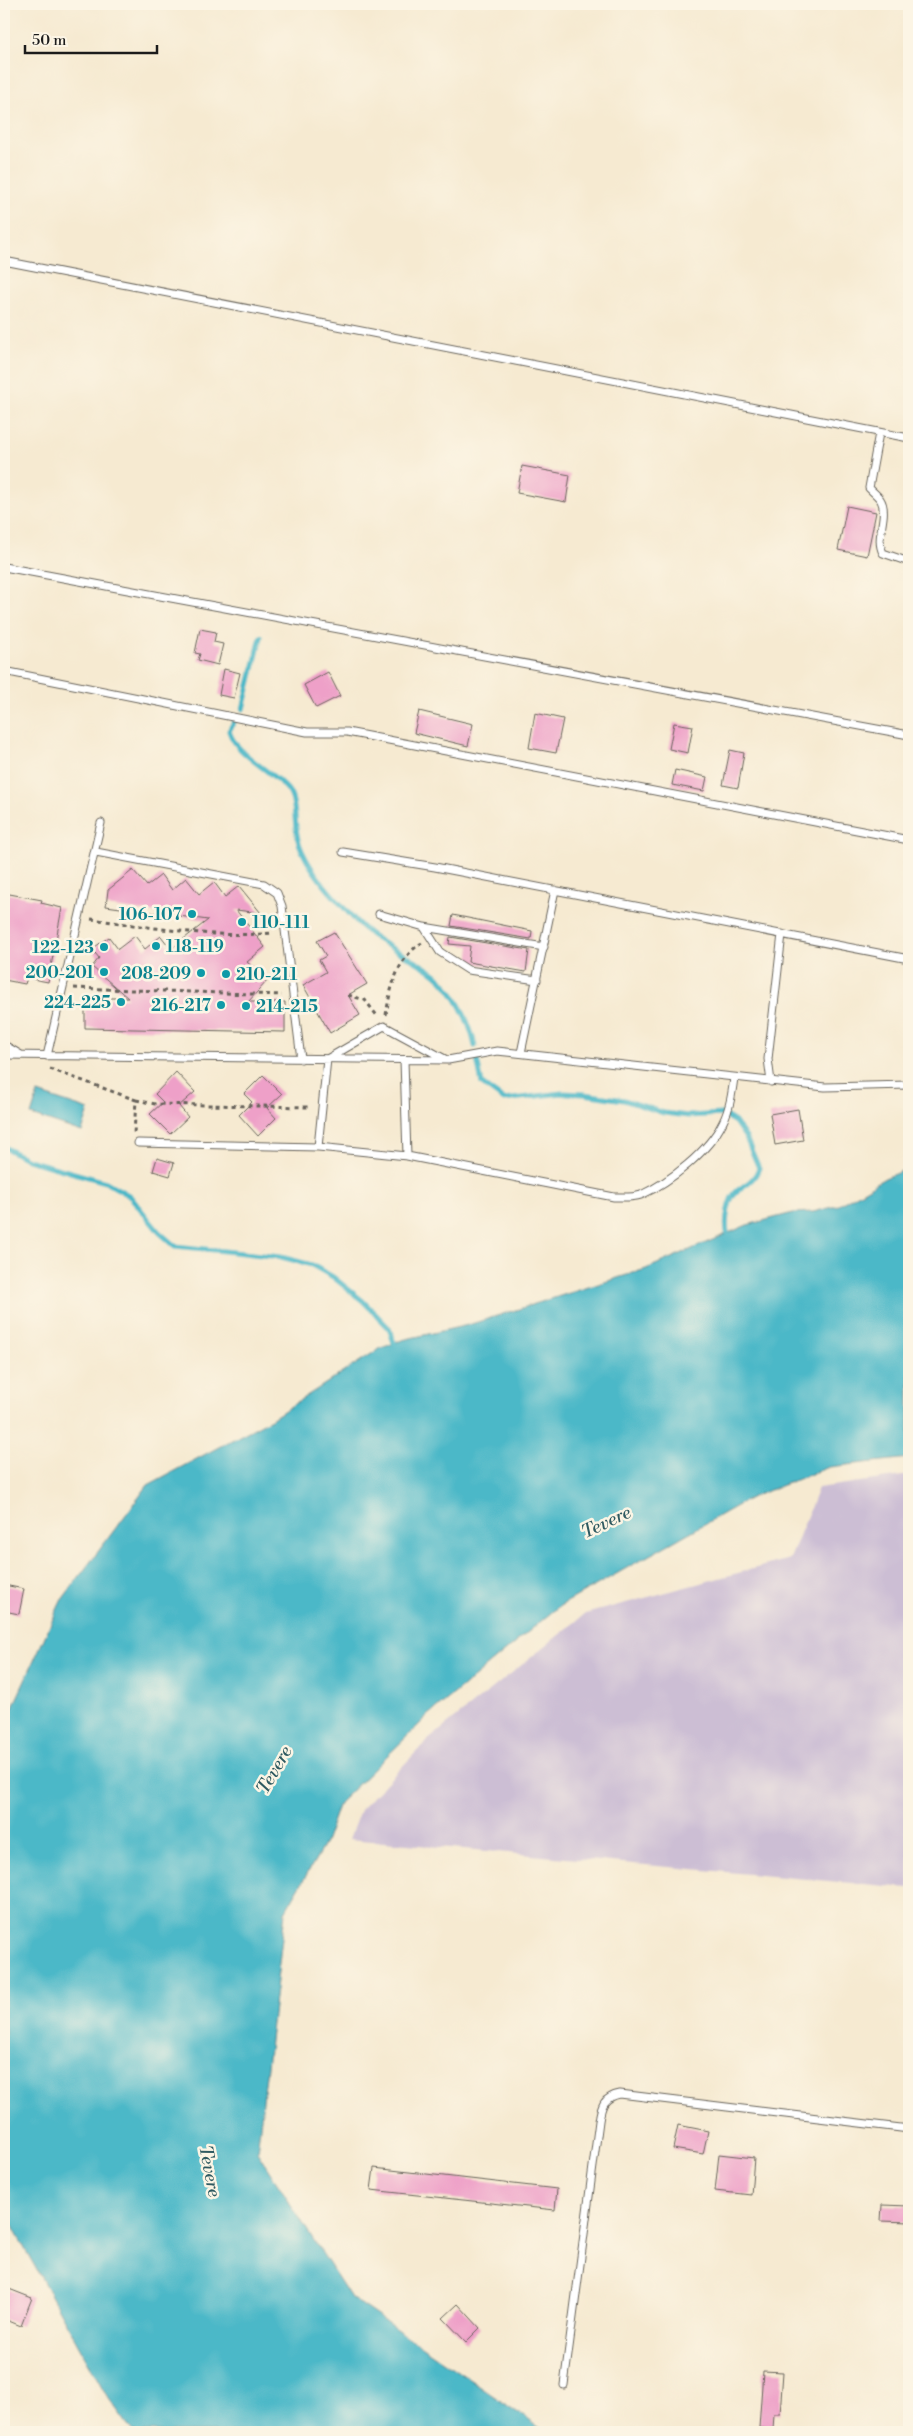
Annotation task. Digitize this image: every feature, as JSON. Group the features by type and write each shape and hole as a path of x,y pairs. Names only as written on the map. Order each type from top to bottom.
{"lane":[{"path":"4,261 909,438"},
{"path":"879,432 869,488 881,501 883,512 879,546 883,553 909,562"},
{"path":"4,567 909,735"},
{"path":"4,671 308,732 348,732 909,840"},
{"path":"47,1056 96,852 101,823"},
{"path":"96,852 264,884 277,893 282,906 301,1059"},
{"path":"343,852 434,867 909,959"},
{"path":"521,1053 555,890"},
{"path":"379,914 424,927 544,947"},
{"path":"424,927 440,952 468,970 537,980"},
{"path":"771,1082 768,1059 782,934"},
{"path":"327,1059 384,1026 448,1060"},
{"path":"4,1045 24,1056"},
{"path":"4,1055 448,1060 497,1050 771,1082 825,1086 909,1085"},
{"path":"318,1147 327,1059"},
{"path":"404,1060 407,1156"},
{"path":"138,1142 318,1147 407,1156 614,1197 630,1197 640,1195 677,1172 714,1138 724,1121 734,1078"},
{"path":"564,2385 599,2121 603,2104 608,2098 620,2094 909,2129"}],"path":[{"path":"80,918 174,930 248,936 285,932"},
{"path":"384,1026 391,986 401,966 416,946"},
{"path":"64,987 91,990 293,995"},
{"path":"348,995 366,1000 384,1026"},
{"path":"49,1068 136,1100 155,1104 321,1107"},
{"path":"136,1100 133,1131 138,1142"}],"shaded area":[{"path":"909,1475 909,1888 349,1839 360,1810 427,1741 585,1614 790,1559 818,1488"}],"water":[{"path":"38,1093 89,1110 82,1132 31,1115"},
{"name":"Tevere","path":"909,1168 909,1458 829,1467 752,1497 558,1607 430,1714 339,1803 325,1843 285,1912 257,2152 351,2298 546,2432 133,2432 107,2396 15,2231 4,2205 4,1749 12,1709 61,1601 148,1485 271,1419 379,1349 402,1340 468,1325 646,1269 747,1225 793,1213 813,1212 837,1206 885,1178"}],"building":[{"path":"522,466 570,475 566,502 517,493"},
{"path":"847,506 876,512 867,556 838,550"},
{"path":"200,629 216,632 214,642 223,644 218,665 198,660 200,654 195,653"},
{"path":"224,669 240,673 234,698 219,695"},
{"path":"328,672 340,696 316,708 304,685"},
{"path":"419,711 473,724 468,746 414,733"},
{"path":"535,713 563,719 556,753 529,748"},
{"path":"674,723 693,726 688,753 669,749"},
{"path":"730,750 744,753 738,788 723,785"},
{"path":"675,770 707,777 704,791 672,785"},
{"path":"133,870 147,886 161,875 172,890 186,878 199,894 214,882 225,897 239,886 261,913 236,910 265,947 247,962 268,980 248,1002 285,1002 285,1032 85,1028 85,998 128,998 92,967 99,958 92,949 109,937 118,949 135,936 145,949 161,936 171,949 208,920 106,906 108,890"},
{"path":"4,893 42,900 41,903 62,908 48,982 27,978 25,984 4,980"},
{"path":"453,915 532,931 531,939 451,926"},
{"path":"334,932 367,984 348,995 360,1015 330,1033 303,985 326,972 319,960 326,956 317,941"},
{"path":"450,937 529,950 526,972 468,962 470,946 449,944"},
{"path":"176,1072 195,1092 179,1106 188,1117 170,1134 150,1114 163,1102 155,1094"},
{"path":"263,1075 282,1094 267,1108 276,1118 258,1136 239,1115 252,1102 244,1094"},
{"path":"798,1109 803,1140 775,1145 770,1114"},
{"path":"157,1158 174,1163 170,1176 153,1171"},
{"path":"4,1585 24,1589 19,1614 4,1611"},
{"path":"678,2125 708,2131 703,2154 673,2149"},
{"path":"719,2154 754,2158 751,2195 715,2191"},
{"path":"374,2168 557,2189 555,2210 371,2190"},
{"path":"882,2205 909,2206 909,2222 881,2221"},
{"path":"4,2287 32,2298 21,2326 4,2319"},
{"path":"458,2304 480,2328 466,2342 443,2318"},
{"path":"763,2371 783,2372 780,2414 774,2414 773,2429 759,2428"}],"waterway":[{"path":"243,709 261,637"},
{"path":"235,720 229,731 233,740 246,755 280,782 290,794 293,801 299,843 303,854 316,874 332,895 375,938 425,967 442,980 455,997 469,1027 475,1046"},
{"path":"477,1059 482,1084 504,1100 562,1093 584,1094 624,1100 664,1113 688,1116 722,1114 735,1122 746,1138 759,1168 752,1179 737,1191 731,1199 726,1222 727,1232"},
{"path":"4,1147 28,1160 106,1182 130,1196 159,1232 175,1246 281,1257 312,1265 333,1277 363,1301 389,1328 394,1343"}],"place":[{"name":"106-107","path":"192,914"},
{"name":"110-111","path":"242,922"},
{"name":"118-119","path":"156,946"},
{"name":"122-123","path":"104,947"},
{"name":"200-201","path":"104,972"},
{"name":"208-209","path":"201,973"},
{"name":"210-211","path":"226,974"},
{"name":"224-225","path":"121,1002"},
{"name":"216-217","path":"221,1005"},
{"name":"214-215","path":"246,1006"}]}
